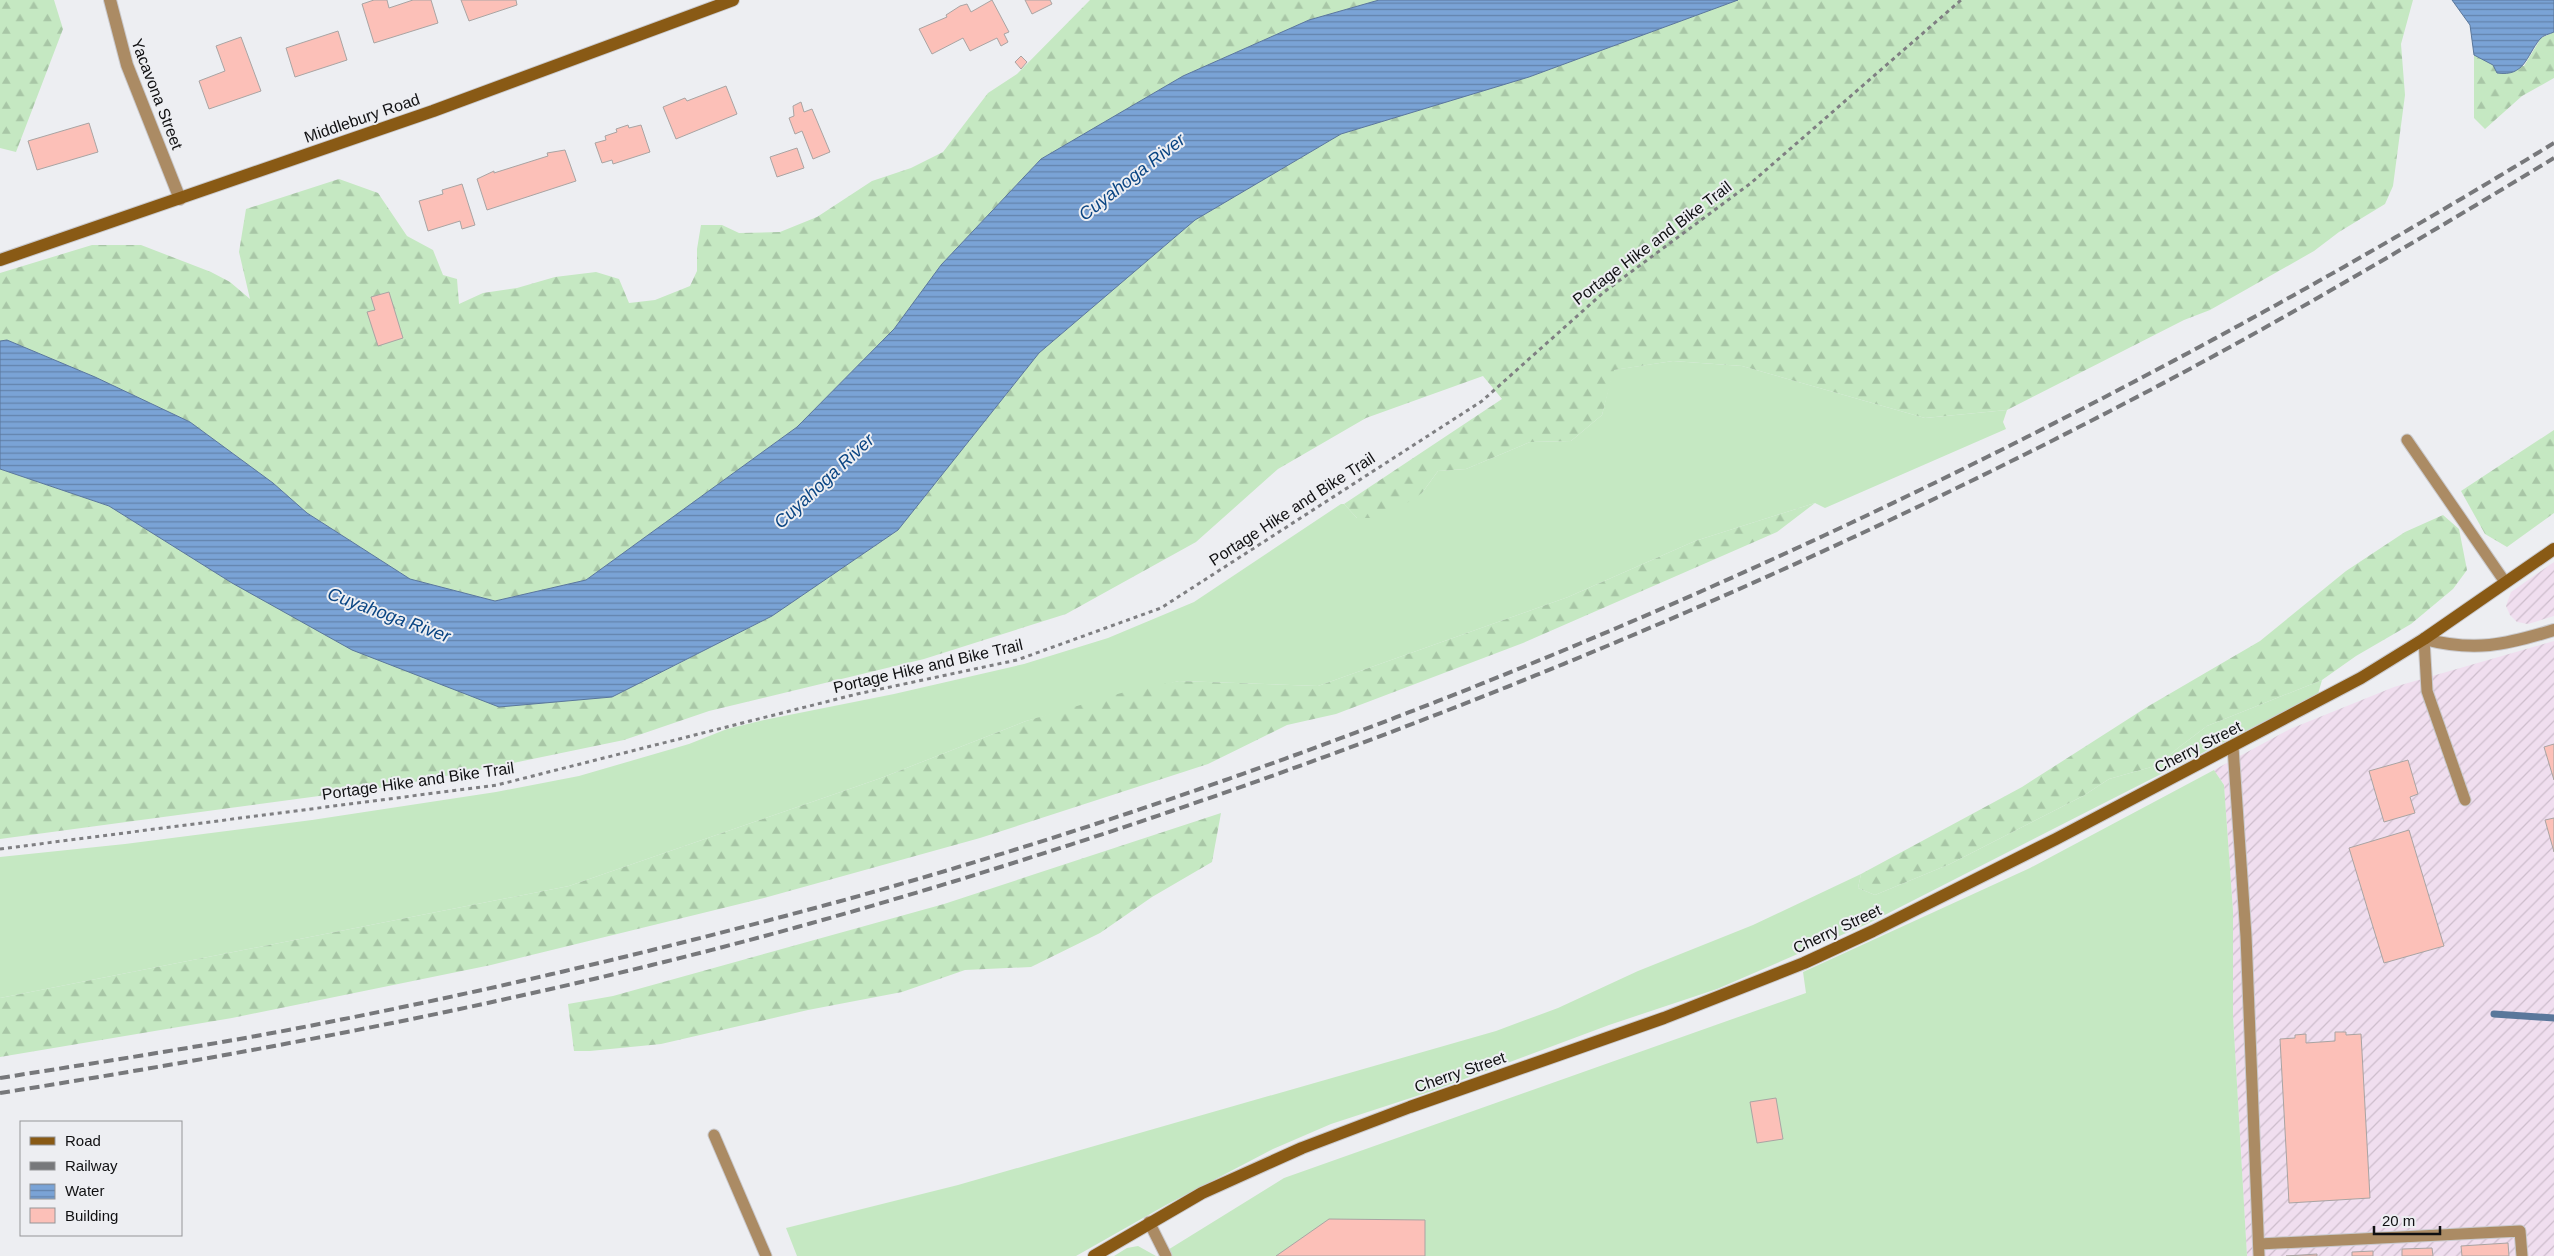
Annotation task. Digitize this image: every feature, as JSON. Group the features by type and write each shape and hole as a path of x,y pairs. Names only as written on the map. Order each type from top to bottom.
{"street":[{"name":"Yacavona Street","path":"110,0 127,64 180,199"},
{"name":"Middlebury Road","path":"0,260 433,111 733,0"},
{"name":"Cherry Street","path":"1094,1256 1149,1222 1210,1190 1311,1144 1410,1107 1664,1018 1804,963 1874,931 2056,839 2361,678 2424,639 2554,548"},
{"path":"2424,639 2448,645 2471,647 2502,644 2554,630"}],"lane":[{"path":"2406,440 2505,582"},
{"path":"2424,639 2427,691 2465,800"},
{"path":"2233,747 2246,936 2260,1256"},
{"path":"714,1135 766,1256"},
{"path":"1149,1222 1166,1256"},
{"path":"2259,1244 2520,1230 2522,1256"}],"path":[{"name":"Portage Hike and Bike Trail","path":"0,849 497,785 857,694 1017,660 1161,608 1482,400 1604,292 1751,183 1961,0"}],"shaded area":[{"path":"2554,562 2554,616 2528,624 2517,622 2510,615 2506,606 2511,592"},
{"path":"2554,641 2554,1256 2247,1256 2233,1016 2233,911 2224,785 2214,770 2290,729 2394,687"}],"green space":[{"path":"0,0 54,0 63,29 16,152 0,148"},
{"path":"1090,0 1379,0 1309,20 1183,76 1041,159 941,265 894,329 797,427 586,580 495,601 410,579 307,513 273,483 190,422 95,377 7,340 0,341 0,273 92,245 141,245 211,272 230,282 250,299 239,252 246,209 339,179 378,193 407,236 433,250 443,275 457,279 459,304 483,293 517,288 555,277 596,272 619,279 629,303 655,300 690,286 697,271 697,249 701,225 722,225 739,233 780,232 817,217 872,181 911,168 943,152 988,93 1017,74"},
{"path":"1738,0 2413,0 2401,44 2405,95 2393,186 2385,204 2339,232 2314,251 2210,310 2184,320 2007,410 1925,418 1742,366 1673,361 1614,370 1602,415 1571,441 1530,442 1466,469 1438,471 1422,493 1384,518 1357,518 1344,504 1502,399 1483,376 1366,418 1278,469 1196,542 1066,614 924,659 709,711 624,740 489,768 386,787 0,839 0,469 109,506 232,583 612,697 772,616 898,530 1039,353 1195,220 1341,134 1529,77"},
{"path":"2554,32 2554,78 2522,96 2485,129 2474,118 2474,55 2493,65 2524,66 2541,38"},
{"path":"1673,361 1742,366 1925,418 2007,410 2003,422 2006,429 1825,508 1815,503 1695,541 1568,597 1318,686 1179,681 1026,721 881,778 569,886 0,998 0,857 125,844 312,820 496,792 579,776 689,744 727,729 764,720 894,694 1024,664 1108,638 1194,602 1341,504 1344,504 1357,518 1422,493 1438,471 1466,469 1530,442 1571,441 1602,415 1613,370"},
{"path":"2554,430 2554,513 2507,547 2485,534 2461,491"},
{"path":"1815,503 1777,532 1523,643 1336,714 1287,725 1208,764 980,838 764,898 491,965 232,1018 0,1057 0,998 569,886 881,778 1026,721 1128,691 1179,681 1318,686 1568,597 1695,541"},
{"path":"2443,515 2459,529 2467,570 2453,589 2411,624 2356,656 2322,680 2207,726 2174,751 2162,764 2109,779 2083,796 1950,864 1875,895 1858,888 1861,874 2022,787 2147,707 2260,641 2346,571 2405,532"},
{"path":"2322,680 2318,694 1867,924 1717,989 1609,1025 1432,1091 1331,1124 1273,1149 1166,1205 1076,1256 797,1256 786,1228 958,1185 1496,1031 1558,1008 1638,971 1753,925 1861,874 1858,888 1875,895 1950,864 2083,796 2109,779 2162,764 2174,751 2207,726"},
{"path":"2214,770 2224,785 2233,911 2233,1016 2247,1256 1158,1256 1284,1178 1806,993 1803,972 2030,868"},
{"path":"1221,813 1212,862 1152,897 1100,933 1031,967 965,970 902,992 808,1010 661,1044 574,1051 568,1004 613,996 944,904"},
{"path":"1138,1246 1156,1256 1114,1256 1127,1248"}],"water":[{"name":"Cuyahoga River","path":"1379,0 1738,0 1529,77 1341,134 1195,220 1039,353 898,530 772,616 612,697 499,707 352,650 232,583 109,506 0,469 0,341 7,340 95,377 190,422 273,483 307,513 410,579 495,601 586,580 797,427 894,329 941,265 1041,159 1183,76 1309,20"},
{"path":"2452,0 2554,0 2554,32 2541,38 2524,64 2514,72 2497,73 2493,65 2474,55 2470,25"}],"building":[{"path":"374,0 387,0 389,8 413,0 431,0 438,23 374,43 362,4"},
{"path":"461,0 516,0 517,5 469,21"},
{"path":"992,0 1009,32 1004,34 1008,42 1001,46 997,38 970,51 963,38 932,54 919,29 947,17 946,15 960,6 967,4 971,12"},
{"path":"1025,0 1050,0 1052,4 1032,14"},
{"path":"338,31 347,60 295,77 286,48"},
{"path":"241,37 261,91 209,109 199,81 225,71 216,46"},
{"path":"1021,56 1027,62 1021,69 1015,62"},
{"path":"726,86 737,114 676,139 663,107 685,98 687,101"},
{"path":"801,102 804,112 812,109 830,152 813,159 802,131 795,134 789,118 794,116 793,106"},
{"path":"89,123 98,152 37,170 28,141"},
{"path":"628,125 629,128 641,125 650,152 613,164 612,160 602,163 595,143 606,140 605,136 617,132 616,129"},
{"path":"797,148 804,168 777,177 770,157"},
{"path":"565,150 576,181 487,210 477,179 494,171 494,173 548,156 547,153"},
{"path":"462,184 475,225 462,229 460,221 428,231 419,201 443,194 442,190"},
{"path":"389,292 403,338 378,346 367,312 375,310 371,297"},
{"path":"2554,744 2554,780 2544,747"},
{"path":"2408,760 2418,794 2410,797 2415,813 2384,822 2369,771"},
{"path":"2554,818 2554,852 2545,820"},
{"path":"2409,830 2444,946 2384,963 2349,848"},
{"path":"2335,1032 2346,1032 2346,1035 2361,1034 2370,1198 2289,1203 2280,1039 2295,1038 2295,1035 2306,1034 2306,1043 2335,1041"},
{"path":"1776,1098 1783,1139 1757,1143 1750,1102"},
{"path":"1329,1219 1425,1220 1425,1256 1276,1256"},
{"path":"2508,1243 2509,1256 2462,1256 2461,1246"},
{"path":"2432,1248 2433,1256 2402,1256 2402,1249"},
{"path":"2373,1251 2373,1256 2352,1256 2352,1252"},
{"path":"2317,1254 2317,1256 2286,1256"}],"waterway":[{"path":"2494,1014 2554,1018"}],"railway":[{"path":"0,1078 170,1051 297,1028 531,979 658,949 848,899 1072,832 1293,756 1512,672 1727,580 1939,481 2148,375 2353,262 2554,143"},
{"path":"0,1093 326,1036 541,991 755,939 1022,860 1182,807 1341,751 1498,690 1654,626 1809,558 1961,486 2112,410 2224,350 2390,256 2554,158"}]}
